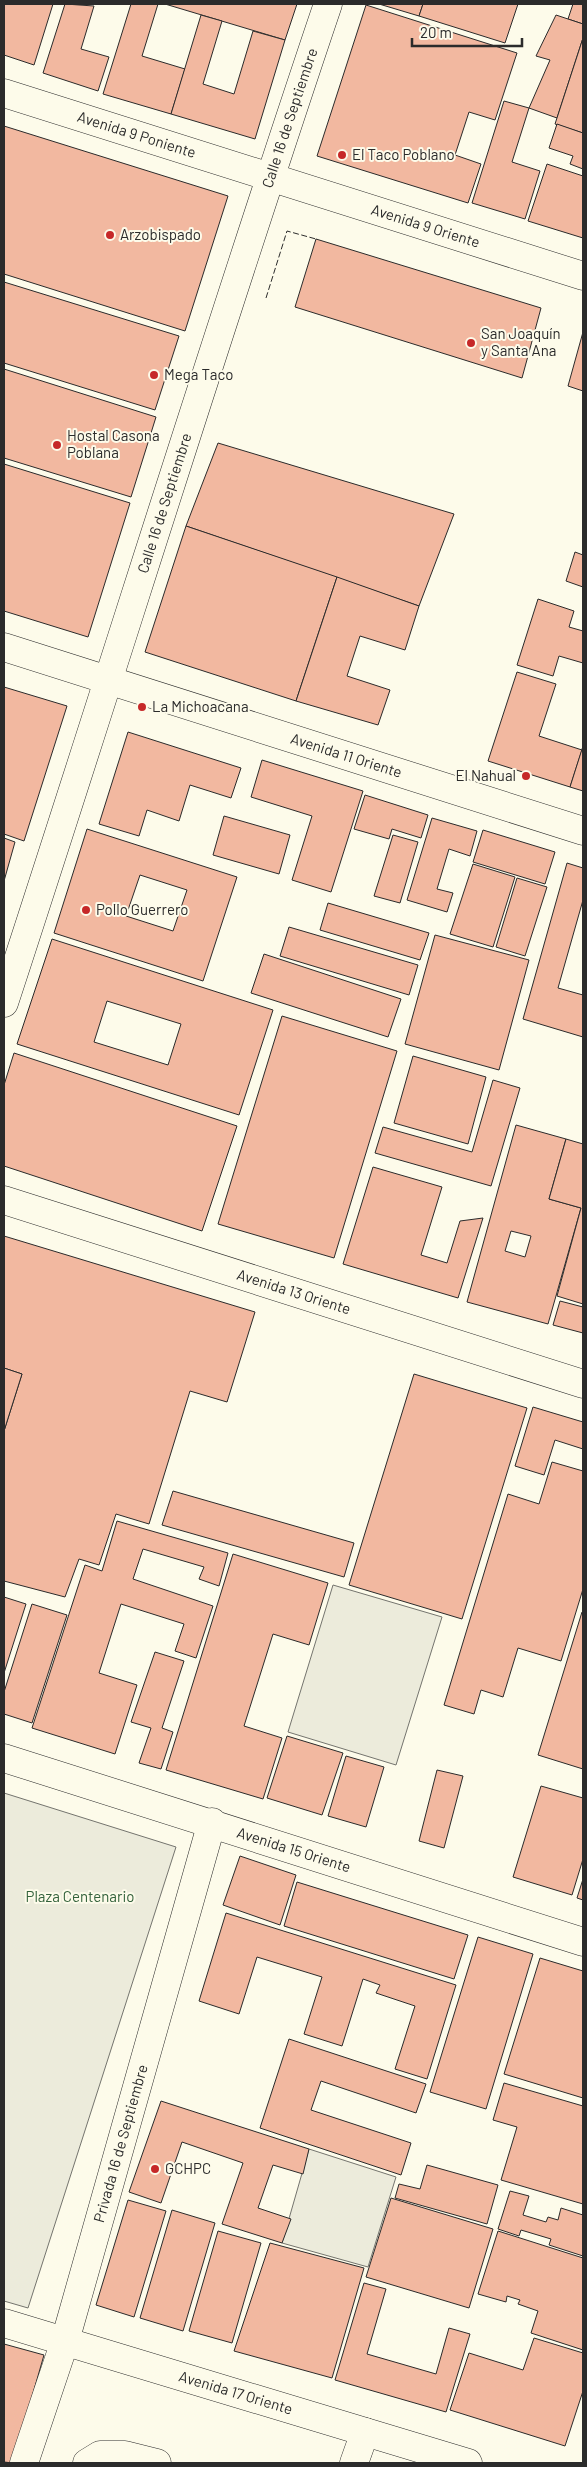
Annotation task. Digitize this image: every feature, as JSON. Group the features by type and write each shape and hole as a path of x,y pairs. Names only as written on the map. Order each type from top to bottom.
{"street":[{"name":"Calle 16 de Septiembre","path":"4,1003 110,680 269,179 328,4"},
{"name":"Avenida 9 Poniente","path":"4,93 269,179"},
{"name":"Avenida 9 Oriente","path":"269,179 583,276"},
{"name":"Avenida 11 Oriente","path":"4,647 583,830"},
{"name":"Avenida 13 Oriente","path":"4,1200 583,1384"},
{"name":"Avenida 15 Oriente","path":"4,1758 212,1822 583,1942"},
{"name":"Privada 16 de Septiembre","path":"24,2463 65,2341 212,1822"},
{"name":"Avenida 17 Oriente","path":"4,2322 468,2463"},
{"path":"354,2463 365,2432"},
{"path":"87,2463 100,2455 126,2455 156,2463"}],"green space":[{"path":"333,1585 442,1617 396,1765 288,1732"},
{"name":"Plaza Centenario","path":"4,1793 176,1847 28,2308 4,2301"},
{"path":"309,2149 396,2177 368,2267 282,2243"}],"building":[{"path":"4,4 53,4 34,65 4,55"},
{"path":"65,4 94,6 81,49 109,57 98,91 43,73"},
{"path":"131,4 158,4 142,56 185,69 171,114 103,94"},
{"path":"165,4 297,4 285,40"},
{"path":"379,4 423,4 419,16"},
{"path":"423,4 518,4 505,43 419,16"},
{"path":"573,4 583,4 583,24 568,19"},
{"path":"366,5 517,53 495,120 469,112 455,155 481,164 468,203 317,156"},
{"path":"201,15 222,21 203,84 234,94 253,31 285,40 255,139 171,114"},
{"path":"556,15 583,24 583,38 557,118 529,108 550,60 536,56"},
{"path":"583,38 583,133 555,124"},
{"path":"504,101 529,108 512,162 540,171 525,219 472,203"},
{"path":"557,124 583,133 583,169 570,164 573,156 549,148"},
{"name":"Arzobispado","path":"4,126 228,196 185,331 4,274"},
{"path":"547,164 583,176 583,238 528,221"},
{"name":"San Joaquín y Santa Ana","path":"316,239 541,308 522,378 295,307"},
{"path":"4,282 179,336 155,410 4,363"},
{"path":"583,332 583,391 568,386"},
{"path":"4,369 156,417 131,497 4,458"},
{"path":"218,443 454,514 419,606 186,526"},
{"path":"4,464 130,503 88,637 4,611"},
{"path":"186,526 337,577 296,701 145,652"},
{"path":"575,552 583,555 583,587 566,581"},
{"path":"337,577 419,606 405,650 360,636 347,676 390,690 378,725 296,701"},
{"path":"538,599 574,611 569,627 583,631 583,663 559,656 553,676 517,665"},
{"path":"517,672 556,684 539,736 582,750 570,787 488,761"},
{"path":"4,687 67,706 24,841 4,834"},
{"path":"128,732 241,768 231,798 190,785 179,821 147,810 139,836 99,824"},
{"path":"583,746 583,791 570,787"},
{"path":"262,760 363,791 331,892 292,880 312,816 251,797"},
{"path":"365,795 428,815 421,838 392,829 389,839 354,829"},
{"path":"224,816 290,835 279,874 213,855"},
{"path":"432,818 477,831 470,856 449,849 437,889 453,893 447,912 407,900"},
{"path":"87,829 237,877 203,981 54,933","holes":["140,875 187,890 173,931 126,916"]},
{"path":"483,830 555,852 545,884 473,862"},
{"path":"393,835 418,842 400,903 374,896"},
{"path":"4,838 15,842 4,881"},
{"path":"567,863 583,868 583,900 558,988 583,995 583,1037 523,1019"},
{"path":"473,864 515,877 493,947 450,934"},
{"path":"517,878 547,887 525,956 496,947"},
{"path":"328,903 429,933 420,960 320,930"},
{"path":"289,927 418,965 409,995 280,956"},
{"path":"435,935 529,960 499,1070 405,1044"},
{"path":"52,939 273,1010 239,1115 17,1044","holes":["107,1001 181,1024 168,1065 94,1042"]},
{"path":"264,954 401,999 388,1037 251,993"},
{"path":"282,1016 397,1051 334,1258 218,1224"},
{"path":"14,1053 237,1126 202,1231 4,1166 4,1085"},
{"path":"413,1056 486,1077 468,1144 394,1123"},
{"path":"493,1080 520,1088 491,1186 375,1153 383,1127 472,1152"},
{"path":"516,1125 566,1139 549,1199 581,1208 548,1324 467,1302","holes":["511,1231 531,1236 525,1257 505,1251"]},
{"path":"566,1139 583,1144 583,1304 557,1296 581,1208 549,1199"},
{"path":"373,1167 442,1187 421,1255 447,1263 460,1221 483,1218 458,1298 343,1264"},
{"path":"4,1236 255,1312 227,1402 190,1391 149,1524 116,1514 99,1565 79,1559 65,1597 4,1581 4,1431 22,1374 4,1368"},
{"path":"560,1301 583,1307 583,1333 553,1325"},
{"path":"4,1368 22,1374 4,1431"},
{"path":"414,1374 527,1408 462,1619 349,1585"},
{"path":"533,1407 583,1422 583,1449 555,1440 544,1475 515,1466"},
{"path":"552,1462 583,1471 583,1589 561,1661 518,1648 503,1697 481,1690 474,1714 444,1705 508,1494 539,1504"},
{"path":"173,1491 354,1543 344,1577 162,1525"},
{"path":"117,1521 228,1553 219,1586 199,1579 204,1567 143,1549 133,1579 213,1606 196,1658 175,1651 184,1624 121,1604 99,1673 137,1685 115,1754 32,1728 85,1565 102,1571"},
{"path":"233,1554 328,1583 309,1645 273,1634 244,1726 282,1738 263,1799 166,1770"},
{"path":"4,1597 26,1604 4,1673"},
{"path":"32,1604 67,1615 32,1723 4,1714 4,1692"},
{"path":"583,1612 583,1769 538,1755"},
{"path":"155,1652 184,1661 162,1728 173,1732 161,1769 139,1763 151,1728 131,1722"},
{"path":"287,1736 343,1753 322,1815 267,1798"},
{"path":"346,1756 384,1767 366,1827 328,1816"},
{"path":"437,1770 463,1776 444,1848 419,1841"},
{"path":"541,1786 583,1798 583,1859 572,1895 513,1877"},
{"path":"240,1856 296,1875 280,1925 223,1905"},
{"path":"583,1879 583,1900 577,1898"},
{"path":"297,1882 468,1935 454,1979 284,1926"},
{"path":"226,1913 456,1985 427,2079 395,2069 415,2006 376,1993 380,1985 363,1979 342,2046 304,2034 322,1977 257,1957 239,2014 199,2001"},
{"path":"478,1937 533,1954 486,2109 430,2092"},
{"path":"540,1958 583,1971 583,2098 504,2074"},
{"path":"289,2039 426,2084 416,2113 321,2081 311,2110 411,2143 401,2175 260,2128"},
{"path":"504,2083 583,2106 583,2204 501,2180 517,2127 493,2120"},
{"name":"GCHPC","path":"161,2101 309,2149 303,2174 273,2165 258,2208 291,2219 282,2243 222,2224 243,2163 182,2142 161,2203 129,2192"},
{"path":"427,2165 498,2185 487,2224 395,2198 399,2184 420,2189"},
{"path":"510,2191 529,2196 523,2215 546,2222 548,2217 558,2220 561,2208 583,2215 583,2256 549,2245 551,2239 521,2230 519,2236 498,2229"},
{"path":"391,2198 493,2229 469,2308 366,2277"},
{"path":"128,2200 166,2211 134,2317 96,2305"},
{"path":"172,2210 215,2223 183,2331 140,2318"},
{"path":"218,2231 261,2243 232,2343 189,2331"},
{"path":"498,2231 583,2258 583,2350 531,2333 538,2311 518,2304 520,2300 507,2296 506,2302 478,2294"},
{"path":"270,2243 364,2268 332,2378 234,2351"},
{"path":"364,2283 386,2289 367,2354 436,2374 449,2328 470,2334 446,2412 335,2380"},
{"path":"534,2338 583,2353 583,2391 565,2446 450,2410 469,2353 523,2370"},
{"path":"4,2344 44,2355 13,2463 4,2462"}],"fence":[{"path":"266,298 287,231 316,239"}],"place":[{"name":"El Taco Poblano","path":"342,155"},
{"name":"Arzobispado","path":"110,235"},
{"name":"San Joaquín y Santa Ana","path":"471,343"},
{"name":"Mega Taco","path":"154,375"},
{"name":"Hostal Casona Poblana","path":"57,445"},
{"name":"La Michoacana","path":"142,707"},
{"name":"El Nahual","path":"526,776"},
{"name":"Pollo Guerrero","path":"86,910"},
{"name":"GCHPC","path":"155,2169"}]}
